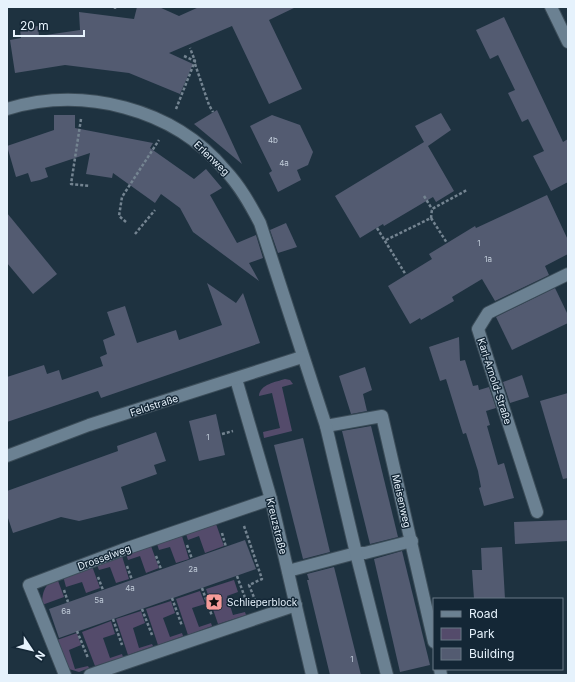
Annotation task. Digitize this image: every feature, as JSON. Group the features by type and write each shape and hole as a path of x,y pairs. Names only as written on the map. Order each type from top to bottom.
{"street":[{"path":"551,7 568,42"},
{"name":"Erlenweg","path":"7,109 22,104 53,100 84,100 118,106 170,124 206,151 225,169 245,194 260,223 302,357"},
{"name":"Karl-Arnold-Straße","path":"537,512 478,328 488,313 568,274"},
{"path":"302,357 326,426 386,675"},
{"name":"Feldstraße","path":"7,456 89,425 302,357"},
{"name":"Kreuzstraße","path":"236,379 271,499 312,675"},
{"name":"Meisenweg","path":"326,426 382,416 433,637"},
{"name":"Drosselweg","path":"65,675 29,585 122,550 271,499"},
{"path":"288,571 356,553 364,553 412,541"},
{"path":"92,674 296,605"}],"path":[{"path":"184,56 195,62 213,112"},
{"path":"84,100 71,184 90,186"},
{"path":"432,209 467,190"},
{"path":"424,196 432,209 431,218 447,243"},
{"path":"135,234 155,210"},
{"path":"386,240 431,218"},
{"path":"377,228 386,240 406,275"},
{"path":"239,510 262,579 249,585 257,618"},
{"path":"236,576 257,618"},
{"path":"202,588 217,632"},
{"path":"172,598 188,642"},
{"path":"142,609 158,652"},
{"path":"113,619 128,662"},
{"path":"78,631 92,674"}],"green space":[{"path":"285,379 290,380 293,384 282,387 292,431 264,438 263,432 280,428 272,393 259,396 260,392 265,386"},
{"path":"216,524 224,546 205,553 199,536 188,540 186,534"},
{"path":"182,536 189,559 176,563 170,547 159,550 157,544"},
{"path":"151,546 159,568 146,573 140,556 128,560 126,554"},
{"path":"122,556 129,579 116,583 110,567 99,570 97,565"},
{"path":"92,566 100,588 86,593 82,582 66,587 63,576"},
{"path":"57,578 64,597 42,605 45,588"},
{"path":"234,580 238,592 227,596 233,615 245,612 246,615 218,624 206,589"},
{"path":"200,591 205,604 192,608 199,627 211,623 212,626 188,635 176,599"},
{"path":"171,601 175,613 163,618 170,637 182,633 183,636 158,645 146,609"},
{"path":"141,611 145,623 133,628 139,648 152,644 153,646 128,655 116,619"},
{"path":"111,621 115,634 103,638 110,658 122,654 123,657 95,666 82,632"},
{"path":"77,633 81,645 69,650 75,669 88,666 89,668 79,672 69,669 57,640"}],"building":[{"path":"137,7 159,7 179,16 199,7 296,7 269,20 302,89 269,104 232,26 169,53 193,64 180,94 129,73 65,65 15,73 10,40 21,38 20,29 38,26 39,36 80,30 79,12 134,19"},
{"path":"504,17 563,142 568,139 568,182 551,191 533,156 544,151 528,119 522,122 508,93 515,90 498,55 490,59 476,30"},
{"path":"217,110 242,164 194,124"},
{"path":"441,113 451,130 428,146 454,191 436,202 433,197 384,226 383,224 360,238 335,196 424,142 415,126"},
{"path":"54,115 75,115 75,128 153,143 150,148 194,179 206,169 222,188 210,195 237,243 256,235 263,258 249,263 259,281 193,232 180,208 161,194 155,203 113,173 112,178 86,174 90,153 45,168 48,177 40,180 31,182 28,173 16,177 7,146 54,130"},
{"path":"272,115 300,125 313,152 308,165 297,170 301,180 278,192 269,173 272,171 250,126"},
{"path":"547,195 568,240 568,254 545,266 549,275 495,301 482,279 452,297 454,301 421,320 420,318 410,324 388,286 432,259 429,254 475,226 476,228"},
{"path":"7,213 57,274 33,294 7,263"},
{"path":"286,223 297,247 278,253 270,230"},
{"path":"207,283 236,303 243,293 260,343 101,398 98,391 7,422 7,377 44,365 47,374 59,370 62,380 103,366 100,357 107,354 103,340 115,335 107,312 125,306 137,343 176,330 179,340 222,325"},
{"path":"555,288 568,315 568,323 512,350 496,317"},
{"path":"459,337 460,361 465,360 473,386 478,385 479,390 489,387 496,408 486,411 490,425 487,426 498,465 504,463 514,498 484,506 479,488 481,487 478,471 466,433 463,434 446,379 440,381 429,347"},
{"path":"365,367 372,390 363,394 367,411 351,414 339,376"},
{"path":"522,375 529,397 510,403 503,382"},
{"path":"568,393 568,478 563,479 540,401"},
{"path":"216,414 225,455 199,461 189,421"},
{"path":"371,426 398,537 370,544 342,431"},
{"path":"156,432 166,461 154,465 157,474 121,487 128,509 79,521 61,517 13,533 7,515 7,491 118,451 117,446"},
{"path":"303,438 330,552 303,559 274,445"},
{"path":"568,520 568,541 515,544 514,522"},
{"path":"245,540 256,569 59,638 49,609"},
{"path":"502,547 505,598 474,598 472,570 482,570 481,548"},
{"path":"402,551 430,665 400,672 374,559"},
{"path":"334,567 361,675 330,675 307,580 309,580 307,574"}],"place":[{"name":"Schlieperblock","path":"214,602"}]}
